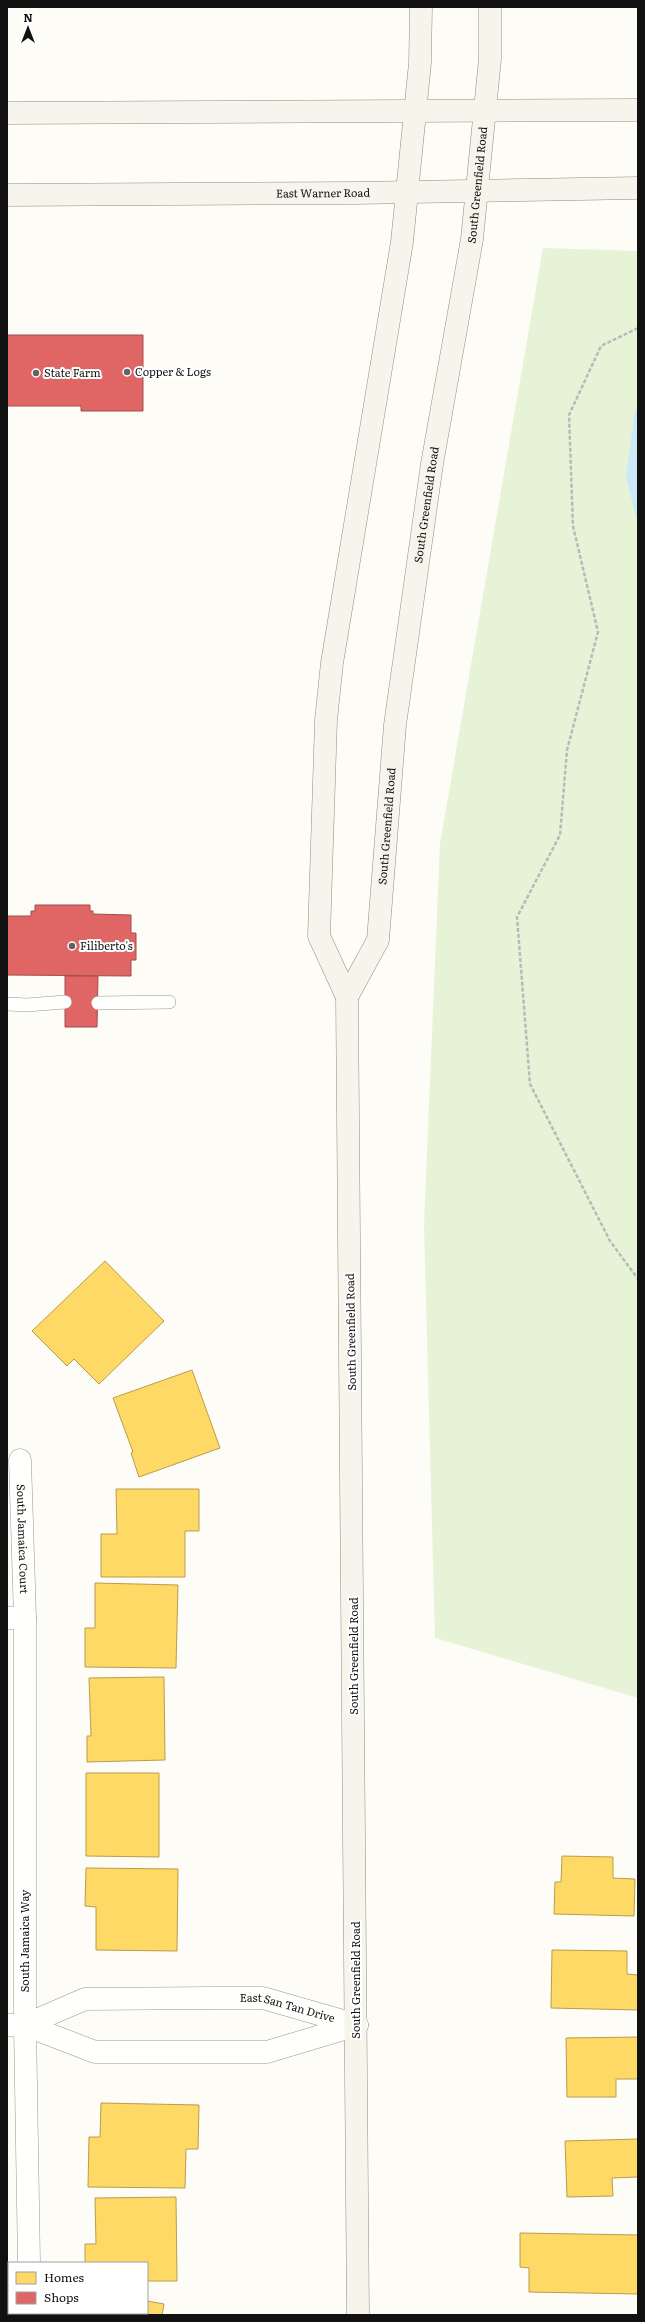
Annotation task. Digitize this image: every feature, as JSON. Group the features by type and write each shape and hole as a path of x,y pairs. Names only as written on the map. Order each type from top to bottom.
{"main road":[{"name":"South Greenfield Road","path":"358,2315 357,2025 347,997 319,936 326,720 335,647 402,242 420,63 421,7"},
{"name":"South Greenfield Road","path":"347,997 378,940 395,725 432,464 472,239 490,59 490,7"},
{"path":"7,113 638,110"},
{"name":"East Warner Road","path":"7,195 407,192 638,188"}],"street":[{"name":"South Jamaica Court","path":"16,1618 20,1460"},
{"name":"South Jamaica Way","path":"16,1618 16,2025 30,2262"},
{"name":"East San Tan Drive","path":"16,2025 85,1999 262,1998 357,2025"},
{"name":"East San Tan Drive","path":"16,2025 95,2052 267,2052 357,2025"}],"lane":[{"path":"7,1004 27,1005 65,1002"},
{"path":"98,1003 169,1002"}],"path":[{"path":"638,328 601,346 569,416 573,526 598,632 567,750 560,835 517,917 530,1084 610,1241 638,1280"}],"green space":[{"path":"543,248 638,251 638,1698 435,1638 424,1225 440,844"}],"water":[{"path":"638,406 638,525 626,477 635,411"}],"building: Homes":[{"path":"105,1261 164,1321 99,1384 74,1359 67,1366 32,1331"},
{"path":"192,1370 220,1448 139,1477 131,1453 133,1452 113,1398"},
{"path":"116,1489 199,1489 199,1531 185,1531 185,1577 101,1577 101,1534 117,1534"},
{"path":"95,1583 178,1585 176,1668 85,1667 85,1628 95,1628"},
{"path":"164,1677 165,1760 87,1762 87,1736 91,1736 89,1678"},
{"path":"86,1773 159,1773 159,1857 86,1856"},
{"path":"562,1856 613,1857 613,1878 635,1879 634,1916 554,1914 555,1882 561,1882"},
{"path":"86,1868 178,1869 177,1951 96,1950 96,1907 85,1906"},
{"path":"552,1950 627,1951 627,1974 638,1975 638,2010 551,2008"},
{"path":"638,2037 638,2079 616,2079 616,2097 567,2097 566,2038"},
{"path":"101,2103 199,2105 198,2149 186,2149 185,2188 88,2187 89,2137 100,2137"},
{"path":"638,2139 638,2177 612,2178 613,2196 567,2197 565,2141"},
{"path":"176,2197 177,2281 148,2281 148,2262 85,2262 85,2244 96,2244 95,2198"},
{"path":"520,2233 638,2235 638,2294 529,2292 529,2268 520,2267"},
{"path":"148,2301 164,2304 162,2315 95,2315 148,2314"}],"building: Shops":[{"path":"7,335 143,335 143,411 81,411 81,406 7,406"},
{"name":"Filiberto's","path":"35,905 90,905 90,911 93,911 93,914 131,915 131,933 136,933 136,960 131,960 131,976 7,975 7,916 31,916 31,911 35,911"},
{"path":"65,976 98,976 97,1027 65,1027"}],"place":[{"name":"Copper & Logs","path":"127,372"},
{"name":"State Farm","path":"36,373"},
{"name":"Filiberto's","path":"72,946"}]}
